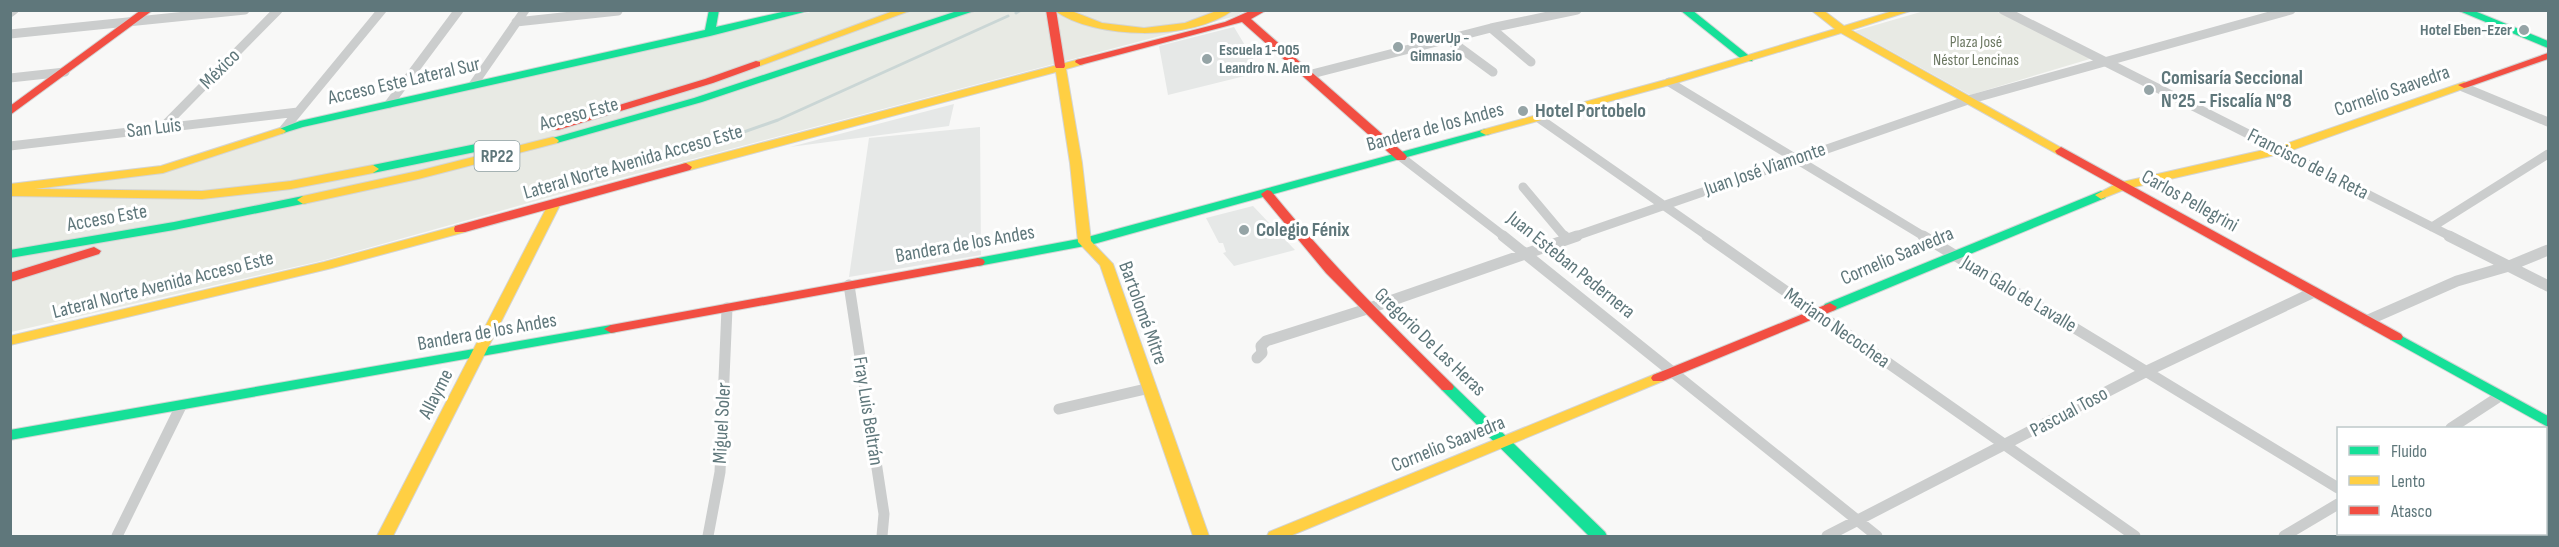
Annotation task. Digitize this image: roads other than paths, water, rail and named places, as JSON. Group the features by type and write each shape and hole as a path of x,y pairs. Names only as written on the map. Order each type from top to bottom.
{"main road":[{"path":"10,112 148,10"},
{"path":"710,33 714,10"},
{"name":"Acceso Este Lateral Sur","path":"10,190 163,169 284,129 807,10"},
{"path":"10,278 133,240 497,159 548,137 907,10"},
{"name":"Acceso Este","path":"10,254 250,211 414,176 548,137 939,10"},
{"name":"Acceso Este","path":"10,242 253,199 496,145 548,137 714,95 972,10"},
{"path":"1051,10 1076,163 1085,242"},
{"path":"1059,10 1092,25 1138,31 1188,26 1212,19 1228,10"},
{"path":"1075,10 1104,20 1141,24 1183,20 1210,10"},
{"name":"Lateral Norte Avenida Acceso Este","path":"10,341 327,265 554,205 771,143 1245,19 1262,10"},
{"path":"1685,10 1748,59"},
{"name":"Carlos Pellegrini","path":"1816,10 1843,30 2548,422"},
{"name":"Bandera de los Andes","path":"10,435 479,353 1085,242 1669,82 1908,10"},
{"path":"2463,10 2548,45"},
{"name":"Juan Esteban Pedernera","path":"1245,19 1401,157"},
{"name":"Cornelio Saavedra","path":"1275,537 1953,254 2122,186 2280,150 2548,56"},
{"path":"10,190 152,197 229,193 296,184 496,145"},
{"name":"Gregorio De Las Heras","path":"1267,194 1299,236 1367,309 1599,537"},
{"name":"Allayme","path":"385,537 554,205"},
{"name":"Bartolomé Mitre","path":"1085,242 1106,264 1201,537"}],"street":[{"path":"10,34 245,10"},
{"name":"México","path":"163,127 278,10"},
{"path":"284,129 382,10"},
{"path":"389,104 459,10"},
{"path":"473,85 525,10"},
{"path":"516,22 618,10"},
{"path":"1308,75 1491,28 1577,10"},
{"name":"Francisco de la Reta","path":"2003,10 2548,286"},
{"name":"Juan José Viamonte","path":"1257,358 1262,353 1262,346 1266,341 1367,309 1968,100 2291,10"},
{"path":"1491,28 1531,62"},
{"path":"1448,39 1493,72"},
{"path":"10,78 65,72"},
{"name":"Juan Galo de Lavalle","path":"1669,82 2337,487"},
{"path":"2463,87 2548,122"},
{"name":"San Luis","path":"10,146 298,112"},
{"name":"Mariano Necochea","path":"1539,118 2135,537"},
{"path":"2432,227 2547,156"},
{"name":"Juan Esteban Pedernera","path":"1401,157 1525,253 1877,537"},
{"path":"1523,187 1566,238"},
{"path":"2366,321 2457,280 2509,266 2548,250"},
{"name":"Fray Luis Beltrán","path":"849,285 884,514 882,537"},
{"name":"Pascual Toso","path":"1827,537 2147,371 2314,292"},
{"name":"Miguel Soler","path":"708,537 720,472 727,308"},
{"path":"1059,409 1150,388"},
{"path":"2454,427 2500,396"},
{"path":"117,537 181,406"},
{"path":"2284,537 2337,505"}],"waterway":[{"path":"1016,13 1021,10"},
{"path":"684,153 778,120 1008,16"}],"place":[{"name":"Hotel Eben-Ezer","path":"2524,30"},
{"name":"PowerUp - Gimnasio","path":"1398,47"},
{"name":"Escuela 1-005 Leandro N. Alem","path":"1207,59"},
{"name":"Comisaría Seccional N°25 - Fiscalía N°8","path":"2149,90"},
{"name":"Hotel Portobelo","path":"1523,111"},
{"name":"Colegio Fénix","path":"1244,230"}],"park label":[{"name":"Plaza José Néstor Lencinas","path":"1976,51"}]}
